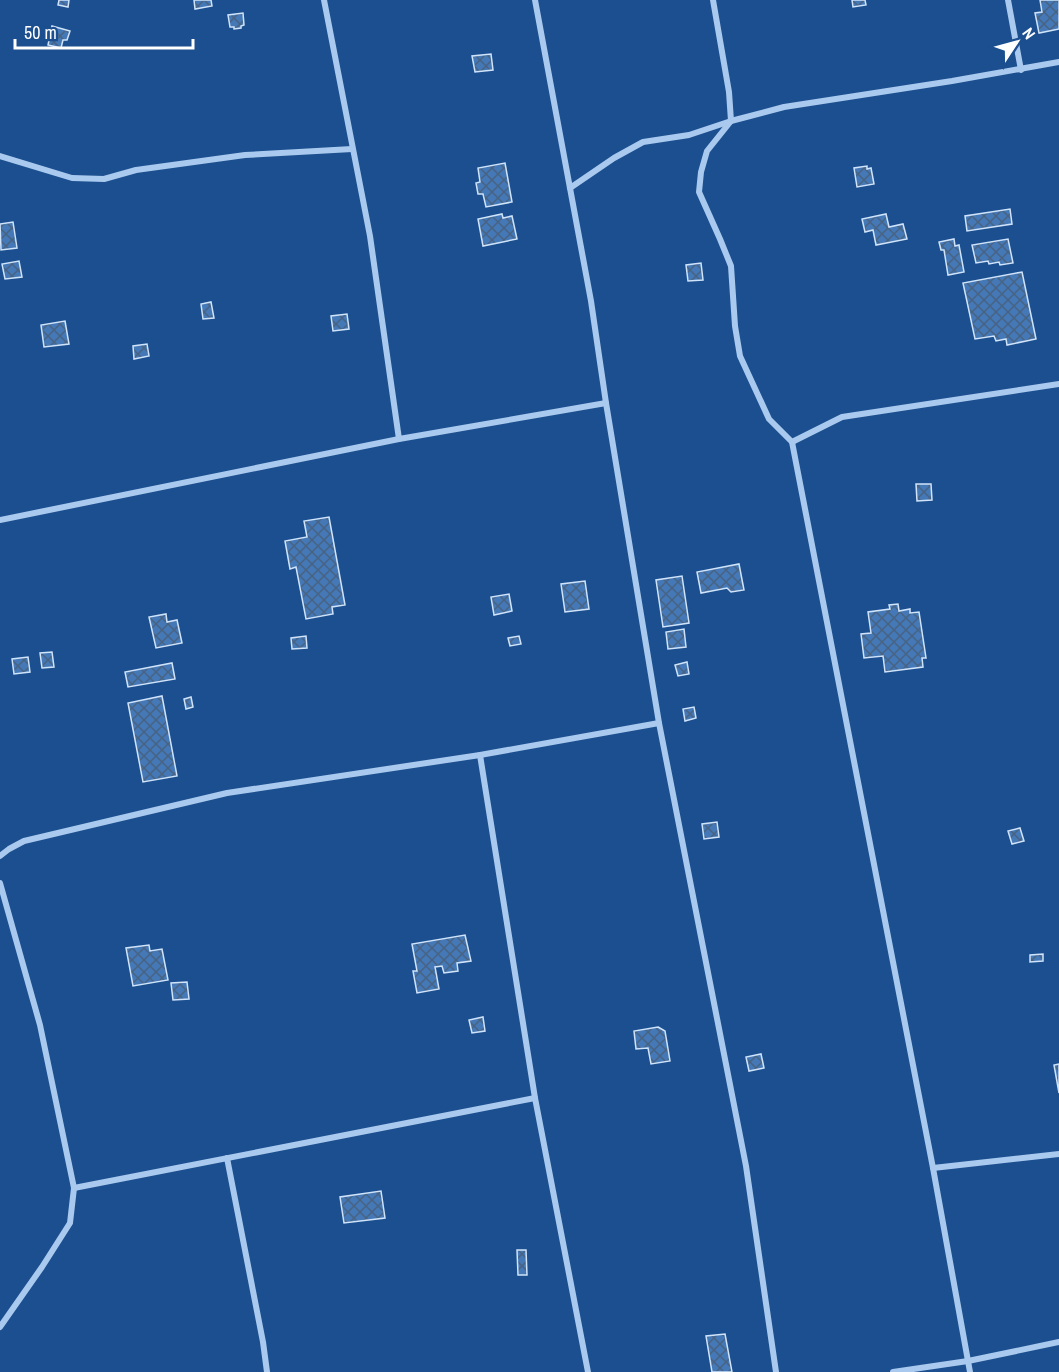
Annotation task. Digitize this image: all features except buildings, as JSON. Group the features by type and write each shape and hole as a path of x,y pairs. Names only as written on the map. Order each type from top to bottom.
{"street":[{"path":"324,0 369,236 399,440"},
{"path":"535,0 591,301 659,723 746,1166 776,1372"},
{"path":"712,0 729,92 731,121 707,151 701,172 699,192 731,266 735,326 740,356 769,418 792,442 933,1168 970,1372"},
{"path":"1008,0 1021,70"},
{"path":"570,188 614,158 643,142 689,135 784,107 1059,62"},
{"path":"0,156 72,178 104,179 136,170 245,155 352,149"},
{"path":"792,442 842,417 1059,384"},
{"path":"0,520 399,440 606,403"},
{"path":"0,856 24,841 227,793 480,756 659,723"},
{"path":"480,756 535,1098 588,1372"},
{"path":"0,883 40,1025 74,1188 70,1223 0,1327"},
{"path":"74,1188 535,1098"},
{"path":"933,1168 1059,1154"},
{"path":"226,1158 267,1372"},
{"path":"893,1372 1059,1342"}]}
